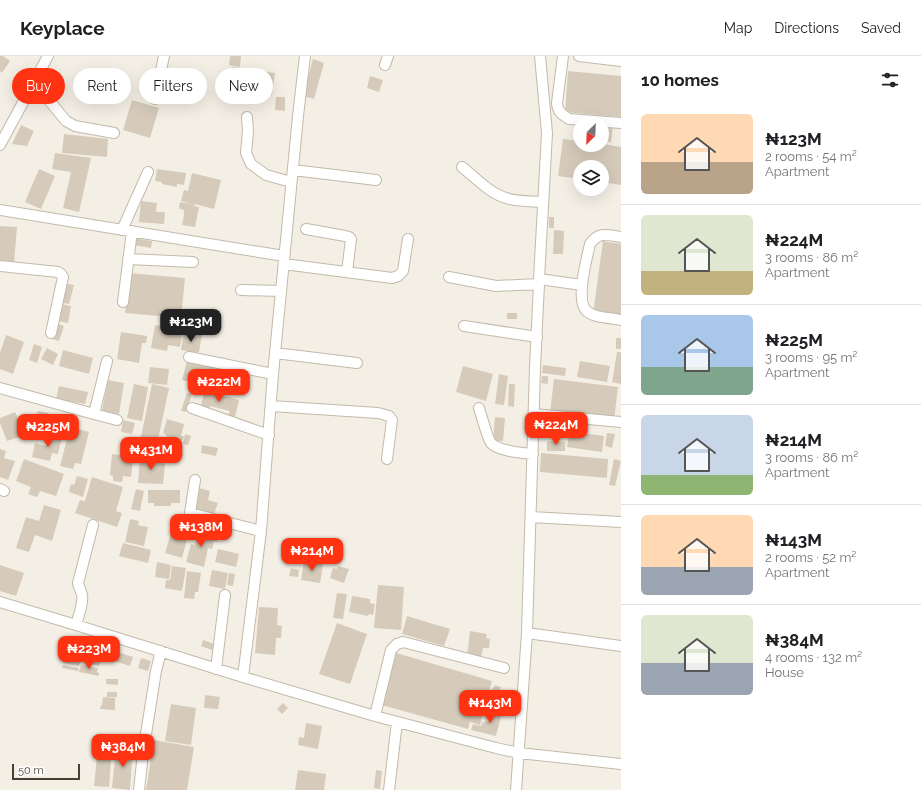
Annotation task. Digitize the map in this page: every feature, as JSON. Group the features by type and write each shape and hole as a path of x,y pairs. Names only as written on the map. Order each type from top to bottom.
{"street":[{"path":"42,68 48,56"},
{"path":"162,68 164,56"},
{"path":"243,678 261,531 275,352 291,182 305,56"},
{"path":"516,790 527,633 539,281 547,133 540,56"},
{"path":"563,56 557,103 558,110 569,119 621,123"},
{"path":"580,56 621,61"},
{"path":"0,145 22,104"},
{"path":"52,104 66,122 75,126 114,133"},
{"path":"247,117 248,132 246,153 251,164 266,175 291,182"},
{"path":"462,167 491,190 504,197 515,200 543,202"},
{"path":"293,170 376,180"},
{"path":"123,302 128,259 127,230 148,172"},
{"path":"0,210 127,230 347,272 392,278 398,276 404,271 408,239"},
{"path":"306,229 345,236 351,239 347,272"},
{"path":"621,237 599,235 594,238 590,244 582,286 584,308 588,313 596,316 621,320"},
{"path":"128,259 193,262"},
{"path":"0,266 58,272 62,274 63,277 51,333"},
{"path":"449,277 496,286 539,281 582,286"},
{"path":"241,290 281,291"},
{"path":"464,326 537,338"},
{"path":"275,352 357,363"},
{"path":"189,357 273,374"},
{"path":"94,414 107,361"},
{"path":"0,388 117,420"},
{"path":"271,406 378,413 389,416 392,420 387,459"},
{"path":"192,408 269,435"},
{"path":"479,408 490,443 502,449 533,454"},
{"path":"534,414 621,422"},
{"path":"195,480 190,512 261,531"},
{"path":"531,517 621,522"},
{"path":"76,624 83,599 78,583 93,525"},
{"path":"216,669 225,595"},
{"path":"0,602 76,624 243,678 397,722 518,753 621,764"},
{"path":"527,633 621,646"},
{"path":"375,716 391,650 397,644 404,642 504,668"},
{"path":"139,790 143,753 156,671 161,651"},
{"path":"389,790 397,722"}],"building":[{"path":"0,56 3,56 10,61 2,73 0,71"},
{"path":"230,56 241,56 240,67 229,65"},
{"path":"313,59 324,63 314,99 303,96"},
{"path":"568,71 621,76 621,117 565,112"},
{"path":"273,73 275,73 273,88"},
{"path":"370,76 383,80 379,92 367,88"},
{"path":"276,97 285,97 285,111 275,110"},
{"path":"132,100 139,102 139,104 146,104 159,108 150,138 123,130"},
{"path":"21,125 34,131 27,146 12,144"},
{"path":"609,125 613,125 611,142 609,142"},
{"path":"64,134 108,139 107,157 62,153"},
{"path":"563,139 573,140 573,152 609,152 609,145 621,147 621,185 609,183 609,160 573,160 573,178 558,176"},
{"path":"55,153 91,158 79,212 63,208 71,172 52,169"},
{"path":"39,169 55,176 41,209 25,202"},
{"path":"157,169 186,173 184,185 177,184 177,187 155,181"},
{"path":"192,173 221,180 214,209 195,204 194,206 199,207 195,227 182,225 184,210 180,209 179,207 180,202 191,204 181,201 184,190 188,191"},
{"path":"141,201 157,203 156,212 165,212 164,224 139,222"},
{"path":"549,217 554,217 554,228 549,228"},
{"path":"0,226 17,227 14,264 0,263"},
{"path":"554,230 564,231 563,254 553,254"},
{"path":"134,238 152,241 151,248 133,245"},
{"path":"603,241 621,244 621,318 593,314"},
{"path":"129,273 185,278 181,318 125,313"},
{"path":"63,283 74,285 69,304 59,302"},
{"path":"61,304 71,306 68,323 58,321"},
{"path":"507,313 517,313 517,319 507,319"},
{"path":"54,323 64,326 59,341 49,338"},
{"path":"155,325 183,330 180,347 168,345 167,351 151,348"},
{"path":"184,331 202,334 199,352 195,352 194,355 187,354 187,351 181,350"},
{"path":"121,332 147,336 146,343 142,343 139,363 117,359"},
{"path":"6,335 24,342 13,374 0,369 0,353"},
{"path":"616,338 621,338 621,349 616,349"},
{"path":"34,344 42,347 37,363 29,360"},
{"path":"47,348 58,354 53,365 41,359"},
{"path":"63,350 93,358 89,374 59,366"},
{"path":"617,352 621,352 621,384 612,382"},
{"path":"187,361 224,370 219,389 182,380"},
{"path":"580,361 610,366 607,382 577,377"},
{"path":"543,365 566,368 565,376 542,373"},
{"path":"463,366 493,374 486,401 456,392"},
{"path":"150,367 169,369 167,385 148,383"},
{"path":"499,374 508,376 504,405 495,404"},
{"path":"542,376 548,376 548,384 541,383"},
{"path":"554,379 618,387 614,420 550,412"},
{"path":"108,380 124,383 119,414 102,411"},
{"path":"134,384 148,387 142,421 127,418"},
{"path":"152,384 169,388 158,440 141,437"},
{"path":"509,384 515,384 514,407 508,406"},
{"path":"59,386 88,392 85,404 56,399"},
{"path":"205,390 239,400 235,417 228,415 230,411 210,406 208,411 200,409"},
{"path":"187,393 192,394 186,412 181,411"},
{"path":"38,411 48,413 42,435 32,433"},
{"path":"15,412 25,435 7,441 0,423 0,418"},
{"path":"56,417 67,420 65,431 53,428"},
{"path":"495,417 505,418 503,441 493,441"},
{"path":"167,419 184,424 181,436 184,436 183,440 166,436 166,434 163,433"},
{"path":"123,420 135,423 132,434 121,432"},
{"path":"70,427 89,432 81,464 75,463 73,469 60,466"},
{"path":"544,429 551,430 550,438 543,437"},
{"path":"570,431 604,436 602,452 567,447"},
{"path":"49,433 62,436 58,454 52,453 50,461 32,457 35,443 46,446"},
{"path":"607,433 615,434 612,448 605,446"},
{"path":"185,434 191,436 188,445 183,444"},
{"path":"547,441 565,442 565,451 547,451"},
{"path":"202,445 218,448 216,456 201,453"},
{"path":"0,449 6,451 4,458 15,461 8,480 0,477"},
{"path":"541,453 608,459 607,478 540,472"},
{"path":"112,454 133,457 131,477 123,476 122,482 113,481 113,476 110,475"},
{"path":"140,457 161,458 160,463 165,464 163,484 138,483"},
{"path":"24,459 64,474 56,496 40,491 37,497 28,494 31,487 16,481"},
{"path":"614,459 621,461 615,486 609,485"},
{"path":"77,476 88,479 83,497 69,492 71,484 74,485"},
{"path":"92,477 123,487 116,511 122,513 117,527 75,513 80,500 85,501"},
{"path":"199,488 210,491 208,500 218,503 214,514 193,508"},
{"path":"136,489 144,491 140,511 131,509"},
{"path":"148,490 180,490 180,503 171,503 171,506 154,506 154,503 148,503"},
{"path":"44,505 61,510 52,541 35,535 29,552 16,548 26,517 39,521"},
{"path":"130,519 139,521 138,525 148,527 144,546 125,542"},
{"path":"174,523 190,528 182,558 165,553"},
{"path":"199,530 219,535 217,542 214,541 212,549 208,548 204,567 186,562 191,544 195,545"},
{"path":"123,543 151,550 148,563 119,556"},
{"path":"218,549 239,554 236,567 215,562"},
{"path":"304,561 323,564 320,583 301,580"},
{"path":"157,562 171,565 169,579 155,577"},
{"path":"0,565 24,573 16,596 0,591"},
{"path":"172,566 186,568 182,591 165,588 166,580 170,580"},
{"path":"338,566 349,569 344,583 330,578 333,568 337,569"},
{"path":"291,568 299,570 298,577 289,576"},
{"path":"212,570 228,573 225,589 209,586"},
{"path":"187,571 201,573 198,592 195,592 194,599 184,598"},
{"path":"229,573 235,574 233,586 227,585"},
{"path":"378,585 404,587 401,630 374,628"},
{"path":"337,593 347,594 343,619 333,618"},
{"path":"352,596 370,599 370,603 375,604 373,615 369,614 368,616 349,612"},
{"path":"259,607 278,608 277,625 282,626 281,638 276,638 275,655 255,653"},
{"path":"407,616 450,629 444,646 402,634"},
{"path":"337,623 367,634 350,684 319,674"},
{"path":"470,631 487,634 486,638 490,639 489,648 483,648 481,658 467,656"},
{"path":"203,640 214,644 212,650 201,646"},
{"path":"87,649 101,652 101,655 86,653"},
{"path":"114,651 133,657 130,666 111,660"},
{"path":"393,652 492,681 480,725 470,722 468,729 378,704"},
{"path":"86,654 101,657 100,661 85,658"},
{"path":"141,658 151,661 148,671 138,668"},
{"path":"86,659 100,662 99,666 85,663"},
{"path":"63,660 80,662 79,666 63,663"},
{"path":"63,665 79,668 78,671 62,668"},
{"path":"81,665 98,668 97,672 99,673 99,676 79,672"},
{"path":"106,679 118,679 118,685 106,684"},
{"path":"495,685 501,687 500,690 504,691 501,704 489,701"},
{"path":"107,692 117,692 117,697 107,697"},
{"path":"205,695 220,697 218,709 204,708"},
{"path":"103,697 115,698 115,710 100,709"},
{"path":"283,703 288,708 282,714 277,709"},
{"path":"171,704 196,708 191,745 165,741"},
{"path":"494,707 503,709 496,736 471,730 473,724 481,726 482,722 490,722"},
{"path":"306,723 322,726 318,749 298,745 299,737 304,738"},
{"path":"154,740 194,747 187,790 146,790"},
{"path":"98,746 112,748 109,787 94,786"},
{"path":"116,747 133,748 130,790 112,788"},
{"path":"298,770 326,774 324,790 295,790"},
{"path":"376,770 382,771 380,789 374,788"}]}
